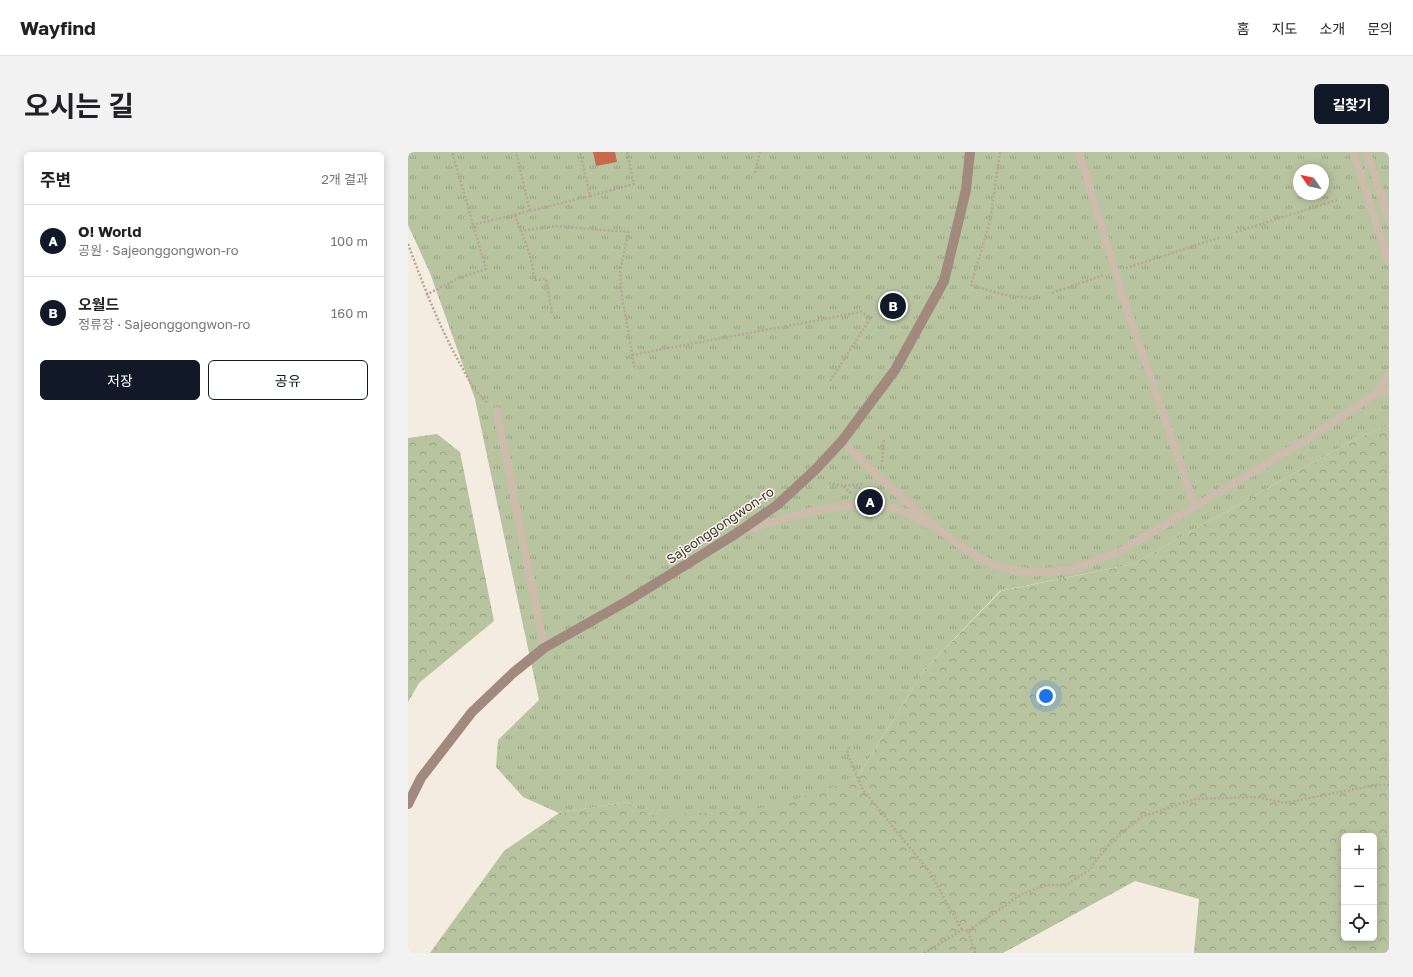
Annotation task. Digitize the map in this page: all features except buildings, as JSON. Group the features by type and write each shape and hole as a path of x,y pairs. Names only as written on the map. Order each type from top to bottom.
{"main road":[{"name":"Sajeonggongwon-ro","path":"408,804 421,778 472,712 513,673 544,648 629,600 737,533 777,506 815,470 842,441 895,370 944,281 966,190 970,152"}],"lane":[{"path":"1079,152 1122,294 1195,507"},
{"path":"1353,152 1389,262"},
{"path":"1367,152 1389,220"},
{"path":"1377,393 1389,373"},
{"path":"842,441 875,474 939,530 977,557 998,566 1030,573 1072,570 1121,551 1308,439 1377,393 1389,390"},
{"path":"497,411 544,648"},
{"path":"737,533 799,514 833,508 866,505 897,509 939,530"}],"path":[{"path":"426,295 459,278 486,269 452,152"},
{"path":"516,152 530,211"},
{"path":"580,152 590,196"},
{"path":"472,225 634,184 627,152"},
{"path":"755,173 760,152"},
{"path":"1000,152 990,221 971,285 1004,296 1037,299"},
{"path":"1236,232 1337,200"},
{"path":"515,215 530,255 535,280 546,279 552,313"},
{"path":"520,231 556,226 628,232 620,273 622,297 635,370"},
{"path":"1124,269 1221,237"},
{"path":"408,244 426,295 453,352 478,395 497,411"},
{"path":"1052,293 1108,274"},
{"path":"632,354 861,312 870,319 830,381"},
{"path":"881,468 884,439"},
{"path":"829,483 843,486 864,484"},
{"path":"843,486 852,493"},
{"path":"849,747 847,753 863,790 929,871 962,930"},
{"path":"924,953 962,930 968,931 1022,894 1047,885 1066,885 1089,870 1112,841 1141,817 1195,799 1257,797 1285,803 1375,785 1389,785"},
{"path":"968,931 974,953"}],"green space":[{"path":"408,152 1389,152 1389,425 1355,439 1133,564 1000,591 925,669 856,779 772,807 652,817 627,802 559,813 523,797 496,767 498,740 539,700 475,399 430,273 408,225"},
{"path":"1389,425 1389,953 1194,953 1199,899 1135,881 1003,953 430,953 504,851 559,813 627,802 653,817 856,779 925,669 1001,591 1133,564 1355,439"},
{"path":"437,434 460,452 494,621 419,683 408,702 408,438"}],"place":[{"name":"오월드","path":"893,306"},
{"name":"O! World","path":"870,502"}]}
